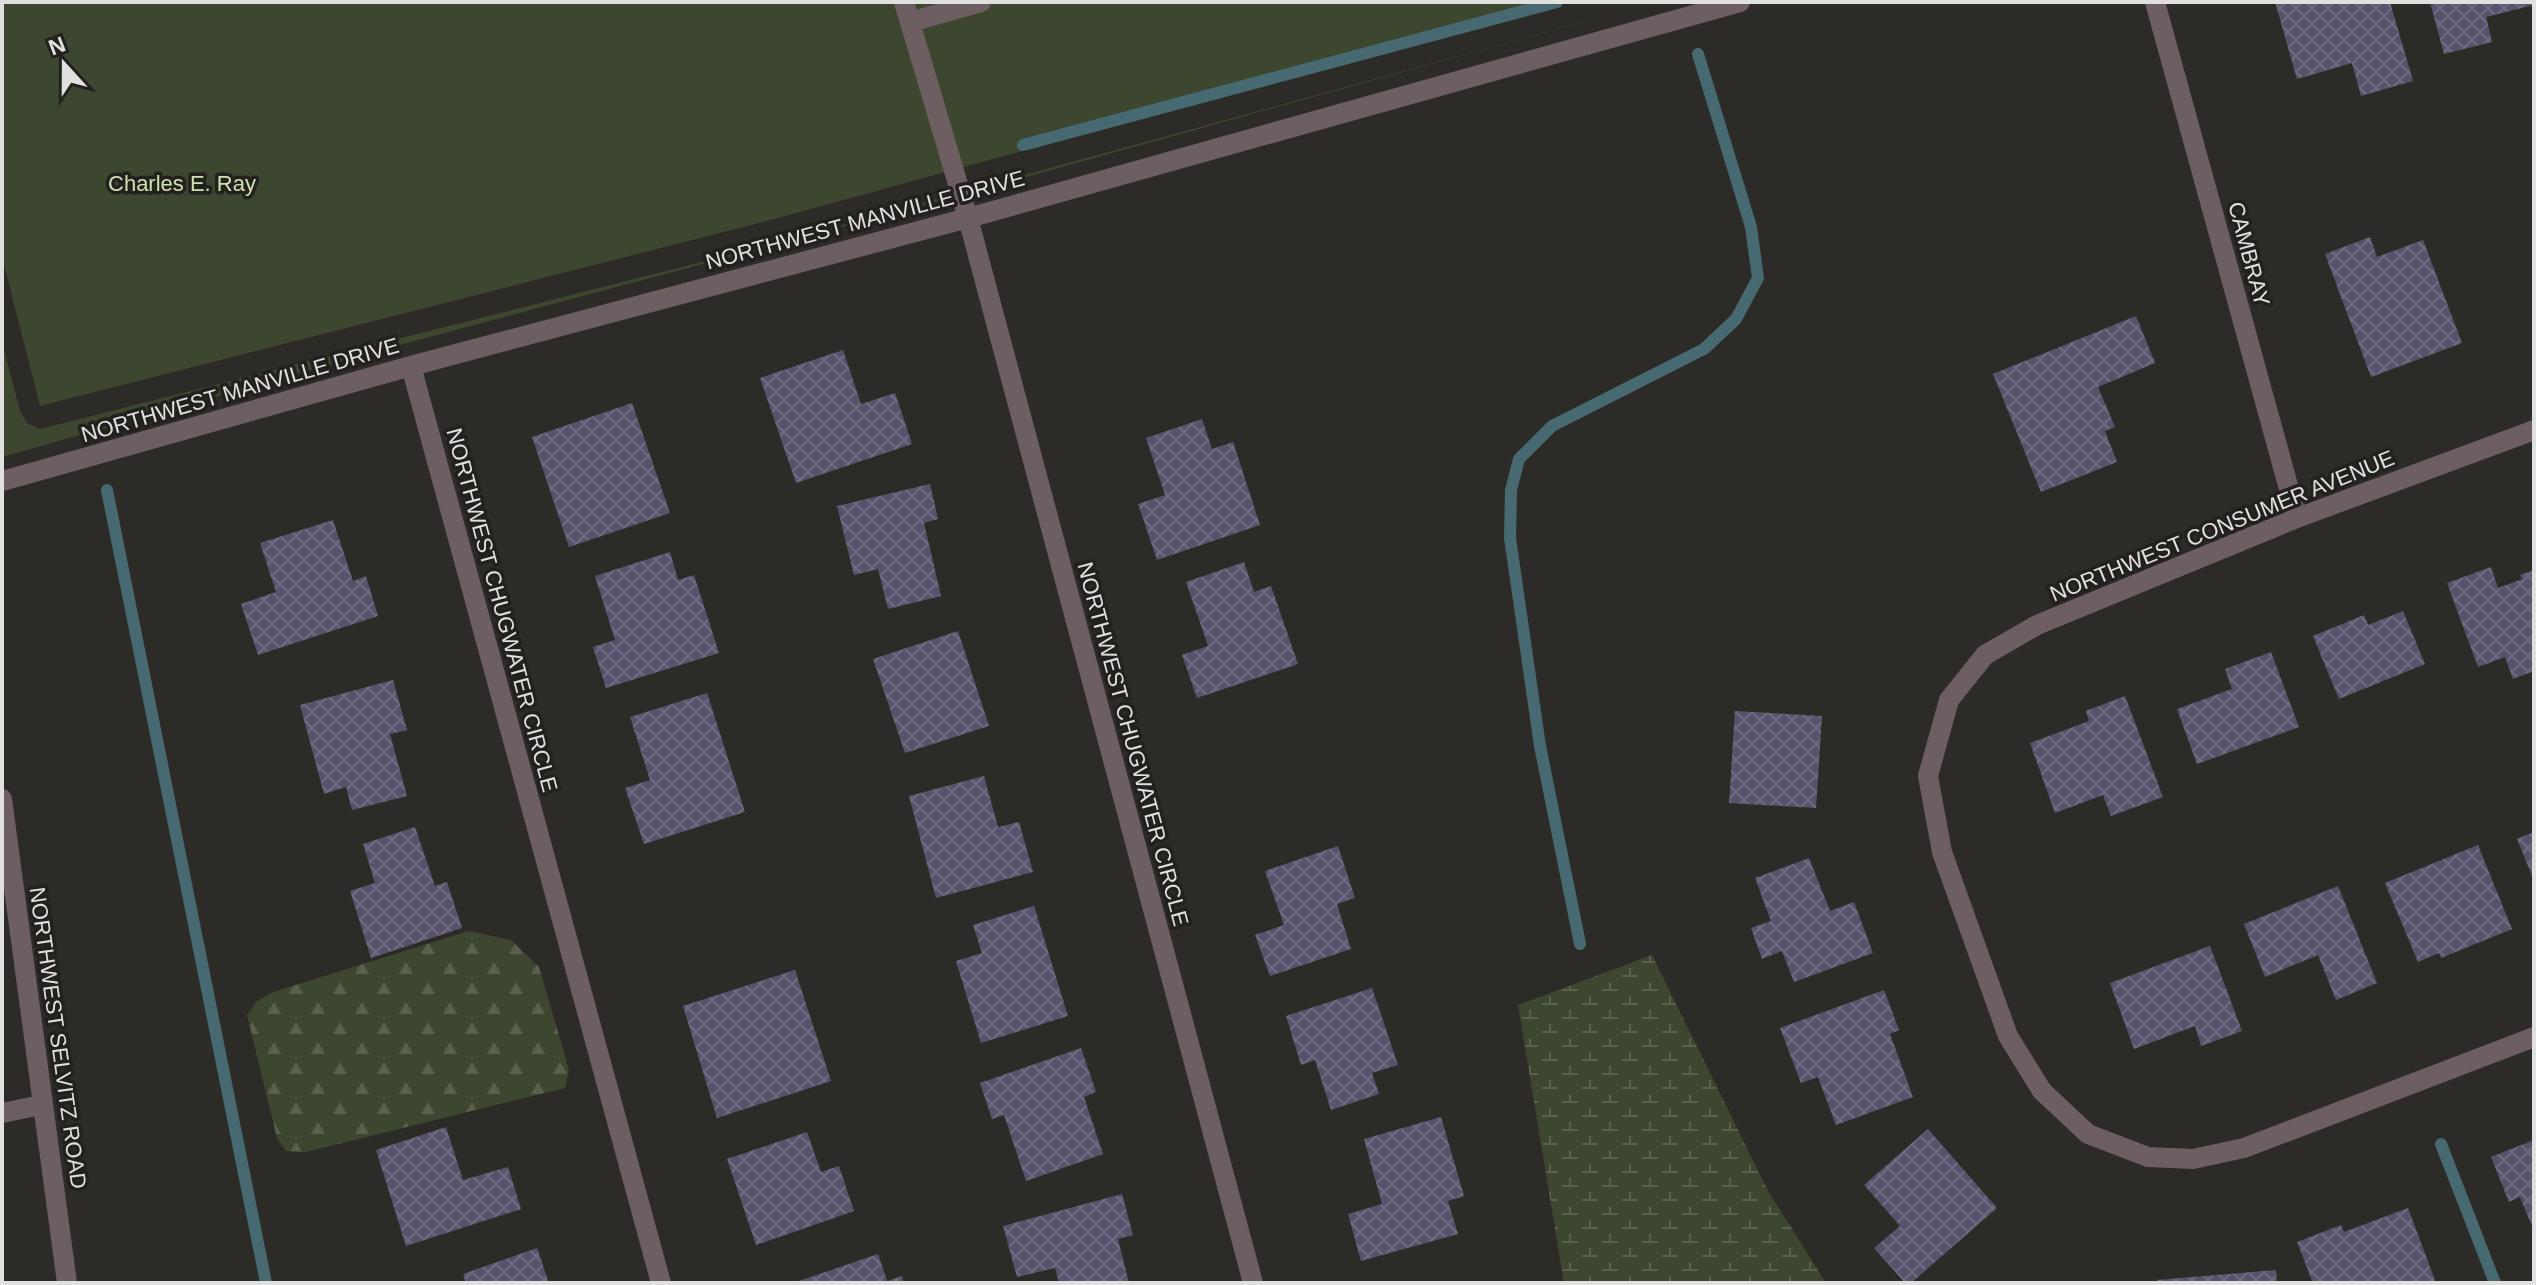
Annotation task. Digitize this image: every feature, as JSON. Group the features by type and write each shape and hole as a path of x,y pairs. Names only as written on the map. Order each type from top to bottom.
{"street":[{"name":"NORTHWEST CHUGWATER CIRCLE","path":"904,2 968,218 1253,1283"},
{"path":"910,22 981,2"},
{"name":"NORTHWEST MANVILLE DRIVE","path":"2,481 411,366 968,218 1740,2"},
{"name":"CAMBRAY","path":"2155,2 2297,518"},
{"name":"NORTHWEST CHUGWATER CIRCLE","path":"411,366 661,1283"},
{"name":"NORTHWEST CONSUMER AVENUE","path":"2534,430 2297,518 2037,625 1985,655 1949,700 1928,776 1942,852 2008,1036 2042,1091 2088,1134 2148,1157 2193,1159 2244,1148 2534,1037"},
{"name":"NORTHWEST SELVITZ ROAD","path":"2,799 9,901 67,1283"},
{"path":"2,1113 41,1105"}],"green space":[{"name":"Charles E. Ray","path":"2,2 1568,2 767,221 40,406 2,257"},
{"path":"1619,12 961,195 385,349 2,457 2,342 20,411 27,423 40,429 773,244"},
{"path":"469,931 511,940 539,967 569,1070 565,1088 306,1152 286,1151 277,1138 247,1015 257,1001 273,992"},
{"path":"1652,955 1768,1191 1826,1283 1564,1283 1518,1005"}],"building":[{"path":"2275,2 2390,2 2413,81 2361,96 2352,63 2297,79"},
{"path":"2430,2 2534,2 2534,5 2486,17 2492,42 2444,54"},
{"path":"2370,237 2377,257 2423,240 2462,343 2371,377 2325,254"},
{"path":"2136,316 2155,363 2098,387 2115,427 2105,431 2117,462 2041,492 1993,374"},
{"path":"843,350 861,404 895,393 912,444 796,483 760,378"},
{"path":"632,403 670,513 569,547 532,437"},
{"path":"1202,419 1212,449 1233,442 1260,525 1157,560 1138,504 1165,495 1146,438"},
{"path":"930,484 938,519 924,523 941,596 888,609 878,569 854,575 837,506"},
{"path":"333,520 353,581 366,576 378,616 258,655 241,604 276,592 260,543"},
{"path":"670,552 678,580 694,575 719,653 606,688 593,647 615,640 595,576"},
{"path":"1244,562 1254,592 1271,586 1298,664 1197,698 1182,655 1208,646 1186,582"},
{"path":"2491,567 2498,588 2522,579 2520,575 2534,570 2534,671 2513,679 2505,657 2478,667 2447,583"},
{"path":"2403,611 2425,664 2339,699 2313,636 2364,615 2368,625"},
{"path":"958,631 989,726 905,753 873,659"},
{"path":"2271,652 2299,727 2197,764 2177,709 2232,689 2225,669"},
{"path":"393,680 407,730 390,734 407,796 352,810 346,787 324,794 300,705"},
{"path":"707,693 745,812 644,844 625,788 650,780 630,717"},
{"path":"2125,696 2163,797 2111,816 2103,795 2055,813 2030,743 2089,721 2086,711"},
{"path":"1735,711 1822,716 1816,808 1729,803"},
{"path":"984,776 998,827 1019,822 1033,872 936,898 909,796"},
{"path":"415,827 435,886 447,882 462,928 371,958 350,891 375,883 363,844"},
{"path":"2534,832 2534,881 2517,839"},
{"path":"2478,845 2512,929 2441,958 2439,953 2418,962 2385,883"},
{"path":"1338,846 1355,898 1337,904 1351,949 1270,976 1255,935 1284,925 1265,871"},
{"path":"1809,858 1830,911 1854,902 1873,953 1794,982 1782,951 1762,959 1751,928 1771,921 1755,878"},
{"path":"2338,886 2377,983 2336,1000 2318,955 2265,977 2244,924"},
{"path":"1034,906 1068,1016 981,1043 956,961 982,953 973,925"},
{"path":"2210,946 2242,1031 2201,1046 2195,1026 2134,1049 2110,983"},
{"path":"795,970 831,1081 717,1118 683,1006"},
{"path":"1372,988 1398,1065 1372,1073 1379,1094 1331,1110 1315,1060 1301,1065 1286,1016"},
{"path":"1884,990 1899,1030 1890,1034 1913,1097 1836,1125 1818,1077 1801,1083 1780,1028"},
{"path":"1081,1048 1096,1092 1084,1097 1103,1154 1026,1181 1004,1115 992,1119 980,1083"},
{"path":"1441,1117 1464,1196 1448,1201 1458,1234 1361,1261 1348,1214 1382,1204 1364,1139"},
{"path":"446,1127 463,1180 508,1167 521,1209 406,1246 376,1150"},
{"path":"1928,1129 1997,1208 1911,1283 1905,1283 1874,1248 1900,1226 1864,1185"},
{"path":"807,1132 821,1172 839,1166 854,1211 756,1245 727,1159"},
{"path":"2534,1140 2534,1231 2520,1197 2509,1202 2491,1157"},
{"path":"1122,1194 1133,1235 1118,1239 1129,1283 1059,1283 1055,1268 1017,1277 1003,1226"},
{"path":"2408,1208 2436,1283 2313,1283 2297,1242 2341,1225 2344,1232"},
{"path":"537,1248 549,1283 466,1283 463,1274"},
{"path":"878,1254 887,1281 902,1276 904,1283 793,1283"},
{"path":"2276,1270 2277,1283 2158,1283 2157,1280"}],"waterway":[{"path":"1023,145 1557,2"},
{"path":"1580,944 1540,746 1510,538 1511,490 1519,459 1552,426 1704,349 1736,319 1758,278 1751,227 1698,54"},
{"path":"107,490 266,1283"},
{"path":"2441,1144 2495,1283"}]}
